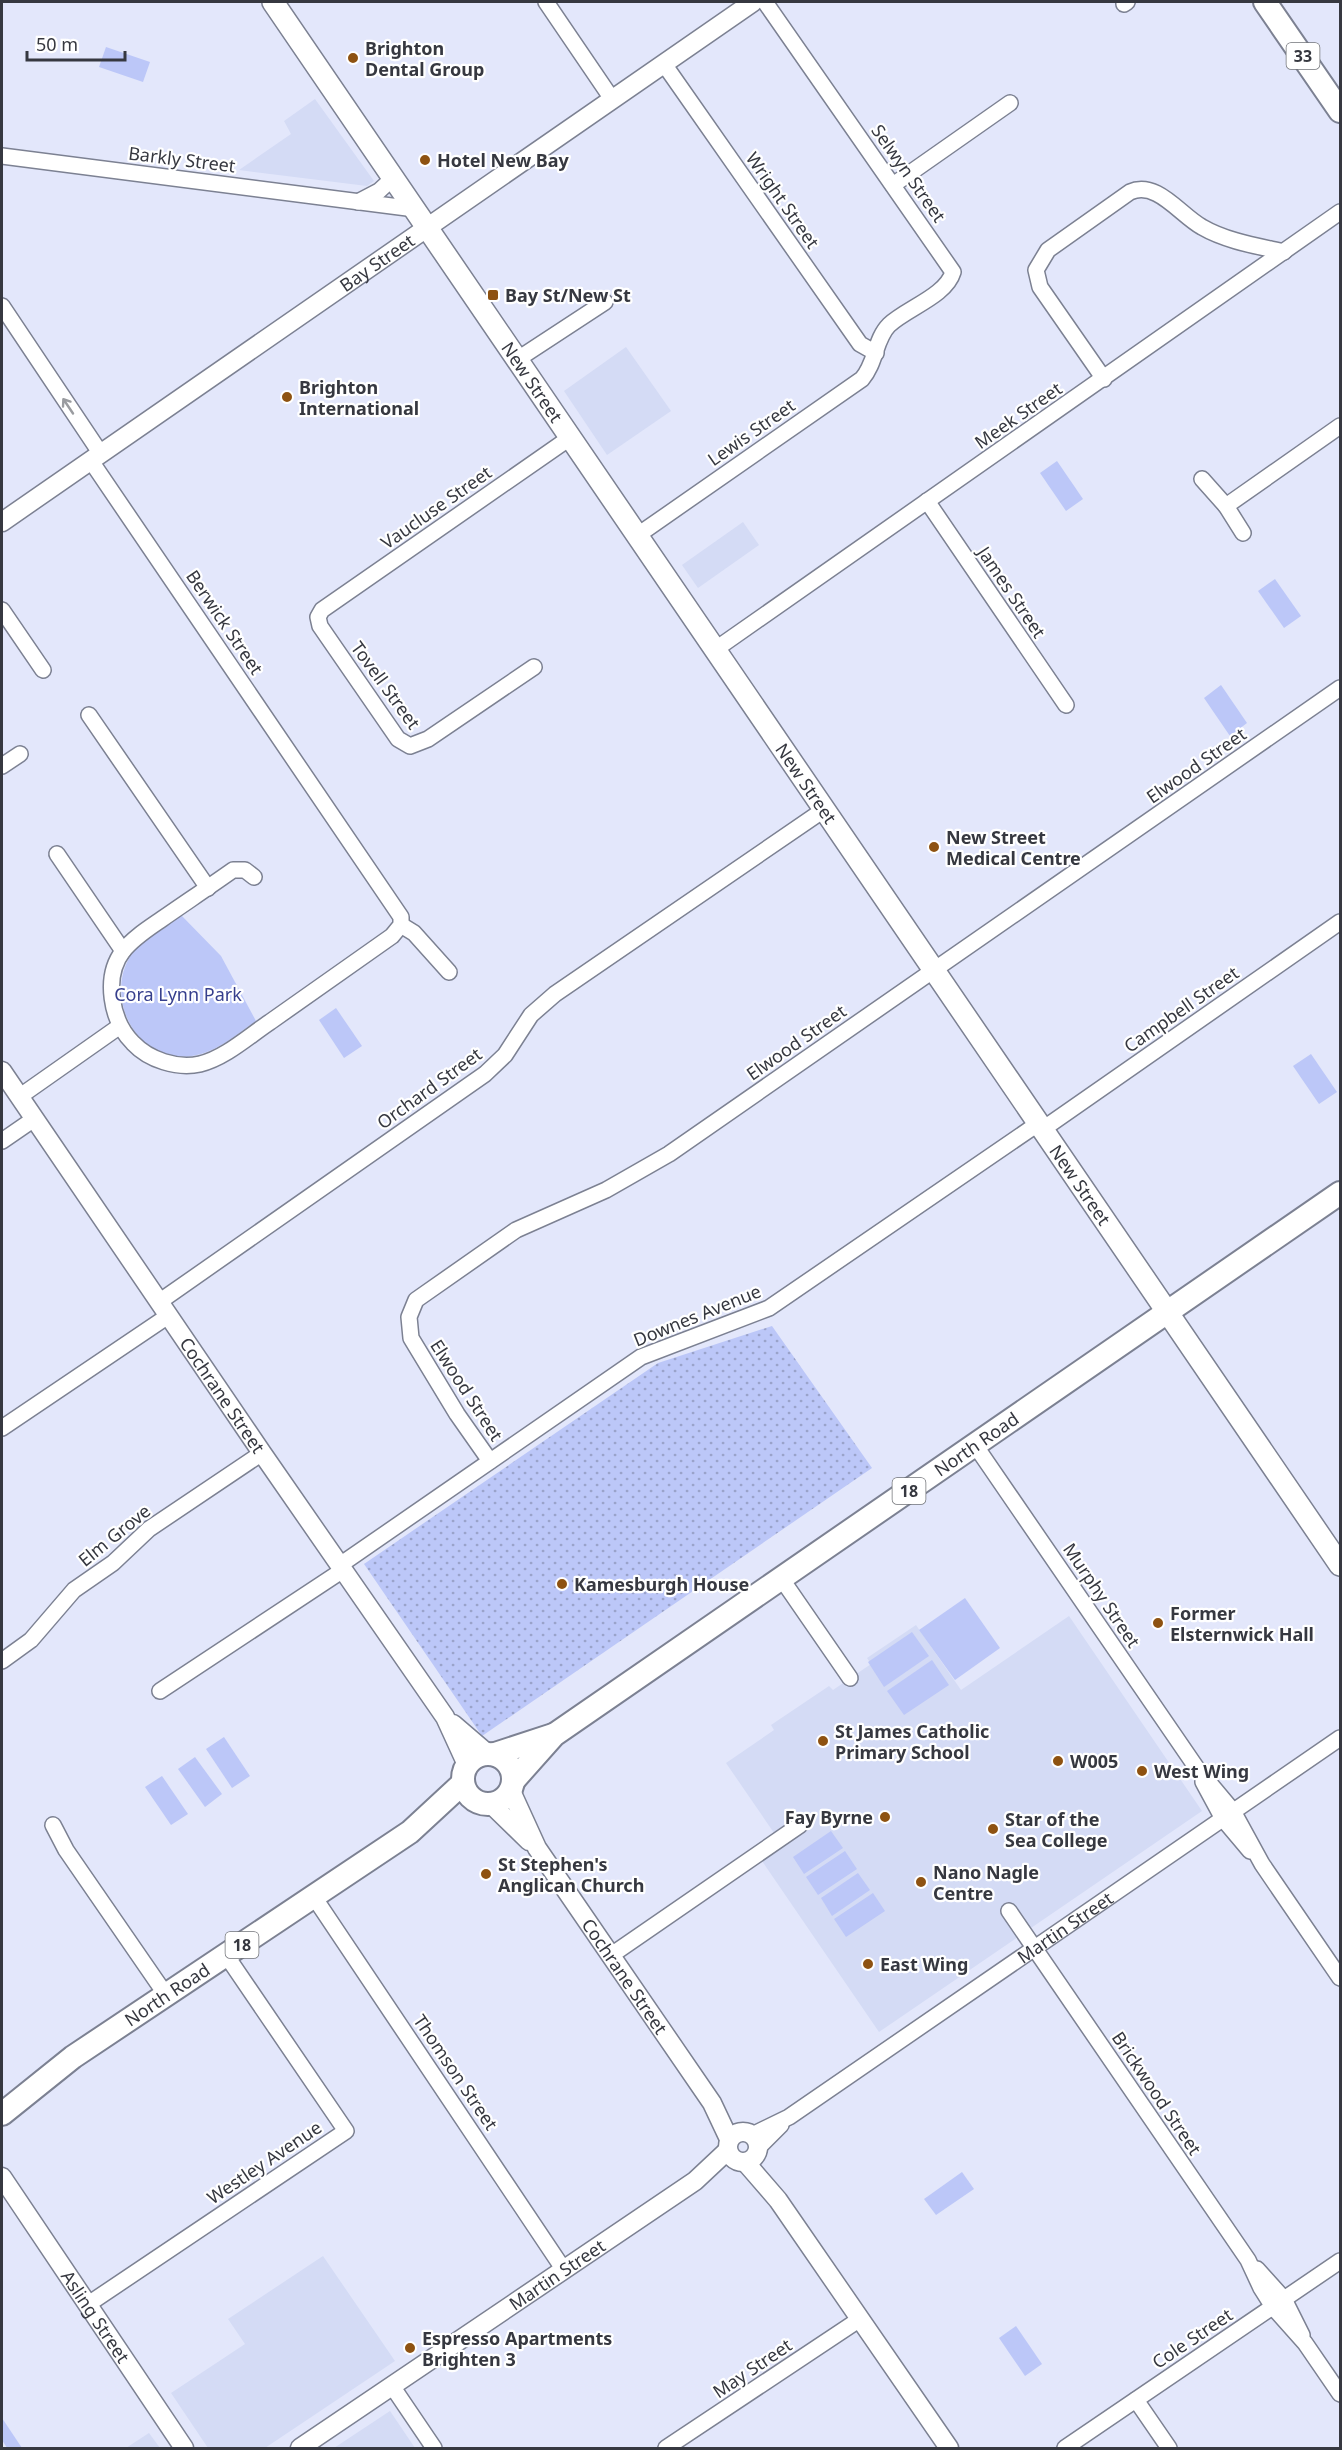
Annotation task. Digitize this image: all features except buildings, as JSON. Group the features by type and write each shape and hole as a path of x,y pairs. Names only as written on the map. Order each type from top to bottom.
{"main road":[{"name":"New Street","path":"273,2 1341,1565"},
{"name":"33","path":"1265,2 1341,111"},
{"name":"North Road","path":"512,1786 554,1735 1341,1193"},
{"name":"North Road","path":"491,1754 554,1735"},
{"name":"18","path":"465,1774 473,1759 491,1754"},
{"path":"491,1754 509,1764 512,1786"},
{"name":"North Road","path":"2,2114 73,2057 410,1832 465,1774"},
{"path":"465,1774 471,1798 484,1803"},
{"name":"18","path":"484,1803 499,1802 512,1786"},
{"name":"North Road","path":"410,1832 484,1803"},
{"name":"North Road","path":"2,2093 73,2057"}],"street":[{"path":"546,2 612,99"},
{"name":"Bay Street","path":"2,522 753,2"},
{"name":"Selwyn Street","path":"765,2 953,272 946,285 891,323 881,336 876,353"},
{"name":"Wright Street","path":"664,64 860,344 876,353"},
{"path":"893,185 1010,103"},
{"name":"Barkly Street","path":"2,156 415,209"},
{"path":"358,202 379,191 393,178"},
{"path":"1104,379 1040,287 1036,270 1048,250 1139,188 1159,195 1202,227 1224,237 1284,252"},
{"name":"Meek Street","path":"716,649 1341,212"},
{"path":"518,359 604,302"},
{"name":"Berwick Street","path":"2,306 96,458 398,909 401,925"},
{"name":"Lewis Street","path":"638,535 862,379 876,353"},
{"path":"1226,506 1341,426"},
{"name":"Vaucluse Street","path":"322,610 571,437"},
{"path":"1202,479 1226,506 1243,533"},
{"name":"James Street","path":"927,501 1066,705"},
{"path":"2,610 44,670"},
{"name":"Tovell Street","path":"322,610 318,617 320,626 398,739 404,744 414,745 428,739 534,667"},
{"name":"Elwood Street","path":"490,1461 415,1348 408,1326 416,1300 516,1230 606,1190 669,1154 1341,688"},
{"path":"89,715 207,888"},
{"path":"2,766 20,754"},
{"name":"Orchard Street","path":"2,1428 484,1074 505,1055 531,1015 555,994 825,809"},
{"path":"57,854 123,951"},
{"path":"254,878 245,870 233,870 142,933 123,951 117,961 113,990 115,1013 123,1031 143,1052 173,1064 199,1064 211,1060 393,936 401,925 414,933 449,972"},
{"name":"Campbell Street","path":"1041,1126 1341,922"},
{"path":"2,1141 26,1107 123,1031"},
{"name":"Cochrane Street","path":"2,1071 262,1453 446,1716 473,1743 491,1754"},
{"name":"Downes Avenue","path":"160,1691 641,1357 769,1308 1041,1126"},
{"name":"Murphy Street","path":"975,1445 1341,1978"},
{"name":"Elm Grove","path":"2,1660 31,1640 74,1590 113,1563 149,1529 262,1453"},
{"path":"781,1578 850,1678"},
{"name":"Cochrane Street","path":"446,1716 465,1774"},
{"name":"Martin Street","path":"300,2448 789,2117 1341,1737"},
{"name":"Cochrane Street","path":"512,1786 537,1848 949,2448"},
{"name":"Cochrane Street","path":"484,1803 537,1848"},
{"path":"610,1956 800,1825"},
{"path":"53,1826 66,1850 166,1995"},
{"name":"Thomson Street","path":"314,1897 564,2270"},
{"name":"Brickwood Street","path":"1009,1911 1248,2260 1261,2288 1279,2303 1288,2326 1305,2343 1341,2394"},
{"name":"Westley Avenue","path":"87,2305 346,2131 226,1955"},
{"name":"Asling Street","path":"3,2182 184,2448"},
{"name":"Cole Street","path":"1065,2448 1341,2260"},
{"name":"May Street","path":"666,2448 860,2319"},
{"path":"392,2386 434,2448"},
{"path":"1136,2400 1169,2448"}],"shaded area":[{"path":"315,99 374,181 367,186 239,170 291,134 284,121"},
{"path":"626,347 671,411 607,455 564,391"},
{"path":"743,522 759,545 698,588 682,565"},
{"name":"Star of the Sea College","path":"1069,1616 1202,1811 879,2032 762,1861 783,1846 726,1763 774,1730 771,1725 829,1686 833,1690 871,1664 867,1658 916,1625 961,1690"},
{"path":"323,2256 395,2361 265,2448 208,2448 171,2393 245,2344 228,2319"},
{"path":"390,2411 415,2448 334,2448"},
{"path":"149,2433 160,2448 126,2448"}],"green space":[{"path":"106,47 150,62 143,82 99,67"},
{"path":"1057,461 1083,499 1066,511 1040,473"},
{"path":"1275,579 1301,616 1284,628 1258,591"},
{"path":"1221,685 1247,723 1230,736 1204,698"},
{"name":"Cora Lynn Park","path":"181,915 221,956 256,1021 218,1047 192,1056 173,1056 156,1050 142,1040 131,1025 124,1009 121,991 123,972 135,949"},
{"path":"336,1008 362,1046 344,1058 319,1020"},
{"path":"1311,1054 1337,1092 1319,1104 1293,1066"},
{"path":"772,1326 872,1468 482,1736 364,1564 658,1363"},
{"path":"965,1598 1000,1648 955,1680 919,1630"},
{"path":"912,1632 929,1656 884,1687 868,1662"},
{"path":"932,1660 949,1685 904,1715 887,1691"},
{"path":"224,1737 250,1776 232,1788 206,1749"},
{"path":"195,1757 222,1794 205,1807 178,1769"},
{"path":"162,1776 188,1814 171,1825 145,1787"},
{"path":"831,1831 843,1848 804,1874 793,1857"},
{"path":"845,1851 857,1869 818,1895 806,1877"},
{"path":"858,1873 870,1890 832,1916 821,1898"},
{"path":"873,1893 885,1911 846,1937 834,1919"},
{"path":"962,2172 974,2189 936,2215 924,2199"},
{"path":"1016,2326 1042,2364 1025,2376 999,2338"},
{"path":"2,2418 22,2448 7,2448 2,2440"}],"place":[{"name":"Brighton Dental Group","path":"353,58"},
{"name":"Hotel New Bay","path":"425,160"},
{"name":"Bay St/New St","path":"493,295"},
{"name":"Brighton International","path":"287,397"},
{"name":"New Street Medical Centre","path":"934,847"},
{"name":"Kamesburgh House","path":"562,1584"},
{"name":"Former Elsternwick Hall","path":"1158,1623"},
{"name":"St James Catholic Primary School","path":"823,1741"},
{"name":"W005","path":"1058,1761"},
{"name":"West Wing","path":"1142,1771"},
{"name":"Fay Byrne","path":"885,1817"},
{"name":"Star of the Sea College","path":"993,1829"},
{"name":"St Stephen's Anglican Church","path":"486,1874"},
{"name":"Nano Nagle Centre","path":"921,1882"},
{"name":"East Wing","path":"868,1964"},
{"name":"Espresso Apartments Brighten 3","path":"410,2348"}]}
